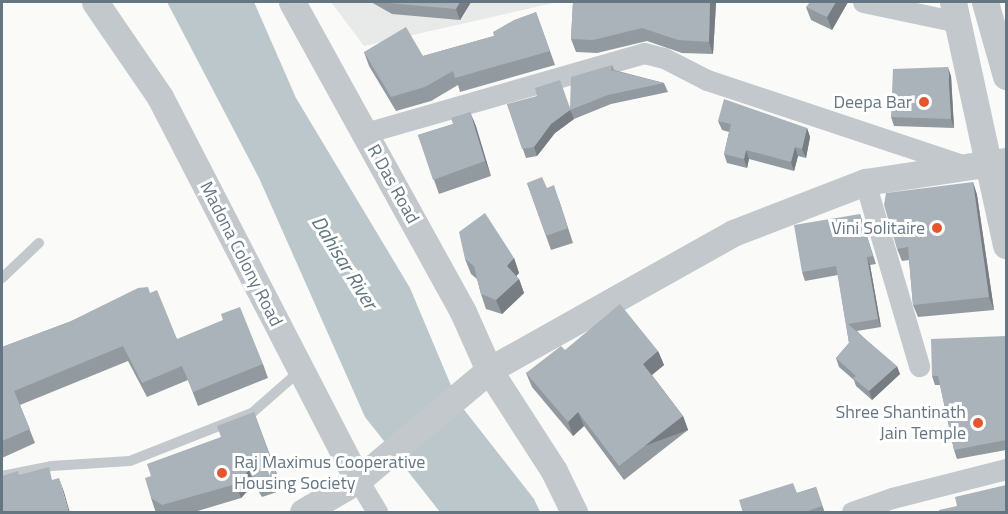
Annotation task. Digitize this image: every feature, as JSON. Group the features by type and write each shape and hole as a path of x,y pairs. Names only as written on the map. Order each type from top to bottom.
{"street":[{"name":"Madona Colony Road","path":"95,2 160,97 377,513"},
{"name":"R Das Road","path":"292,2 463,312 480,378 554,471 574,513"},
{"path":"863,2 956,12 1006,245"},
{"path":"985,2 1006,76"},
{"path":"365,133 645,53 664,58 707,80 988,164"},
{"path":"303,513 358,480 480,378 733,233 865,182 988,164"},
{"path":"865,182 919,366"},
{"path":"852,513 892,498 1006,470"}],"lane":[{"path":"2,278 39,243"},
{"path":"2,476 51,466 130,461 252,413 301,370"}],"shaded area":[{"path":"331,2 558,2 364,46"}],"water":[{"name":"Dahisar River","path":"167,2 254,2 296,98 410,288 458,402 534,499 540,512 440,512 365,417 259,178"}],"building":[{"path":"386,2 460,2 456,9"},
{"path":"573,2 710,2 709,42 678,40 642,28 593,40 571,39"},
{"path":"810,2 836,2 827,17 806,7"},
{"path":"536,12 550,51 455,78 453,71 425,87 391,97 364,52 406,27 423,56 494,36 493,32 514,20"},
{"path":"612,65 611,70 664,83 608,95 570,110 551,124 534,147 522,149 507,104 537,96 535,88 560,80 570,108 571,77"},
{"name":"Deepa Bar","path":"948,67 951,119 891,117 893,69"},
{"path":"724,99 807,128 802,149 795,147 791,162 746,150 744,159 724,154 731,124 718,121"},
{"path":"470,112 485,161 433,180 418,135 453,124 451,118"},
{"path":"542,177 547,188 554,185 568,228 546,236 527,183"},
{"path":"973,182 989,297 913,305 908,247 897,249 884,205 886,193"},
{"path":"485,213 514,258 507,266 519,279 496,300 481,294 474,266 465,259 459,232"},
{"path":"860,214 873,256 867,257 878,319 848,324 897,366 869,391 853,378 856,376 836,358 849,343 836,266 802,272 794,225"},
{"path":"148,287 150,293 157,290 177,339 223,320 221,314 240,307 263,364 193,392 182,366 142,383 123,346 14,391 30,429 2,441 2,347 69,322 138,288"},
{"path":"620,304 658,351 643,364 683,416 619,466 578,412 568,422 526,373 561,346 565,350"},
{"path":"1006,336 1006,440 954,450 938,376 932,376 931,339"},
{"name":"Raj Maximus Cooperative Housing Society","path":"254,412 277,476 257,483 249,470 236,484 162,505 151,498 145,478 151,476 147,464 221,437 217,426"},
{"path":"49,467 52,480 59,478 69,513 2,513 2,476 18,471 19,475"},
{"path":"793,483 797,493 816,487 822,506 802,513 743,513 739,500"},
{"path":"1006,485 1006,513 940,513 939,510 957,506 955,497"}],"place":[{"name":"Deepa Bar","path":"924,102"},
{"name":"Vini Solitaire","path":"937,228"},
{"name":"Shree Shantinath Jain Temple","path":"978,423"},
{"name":"Raj Maximus Cooperative Housing Society","path":"222,473"}]}
